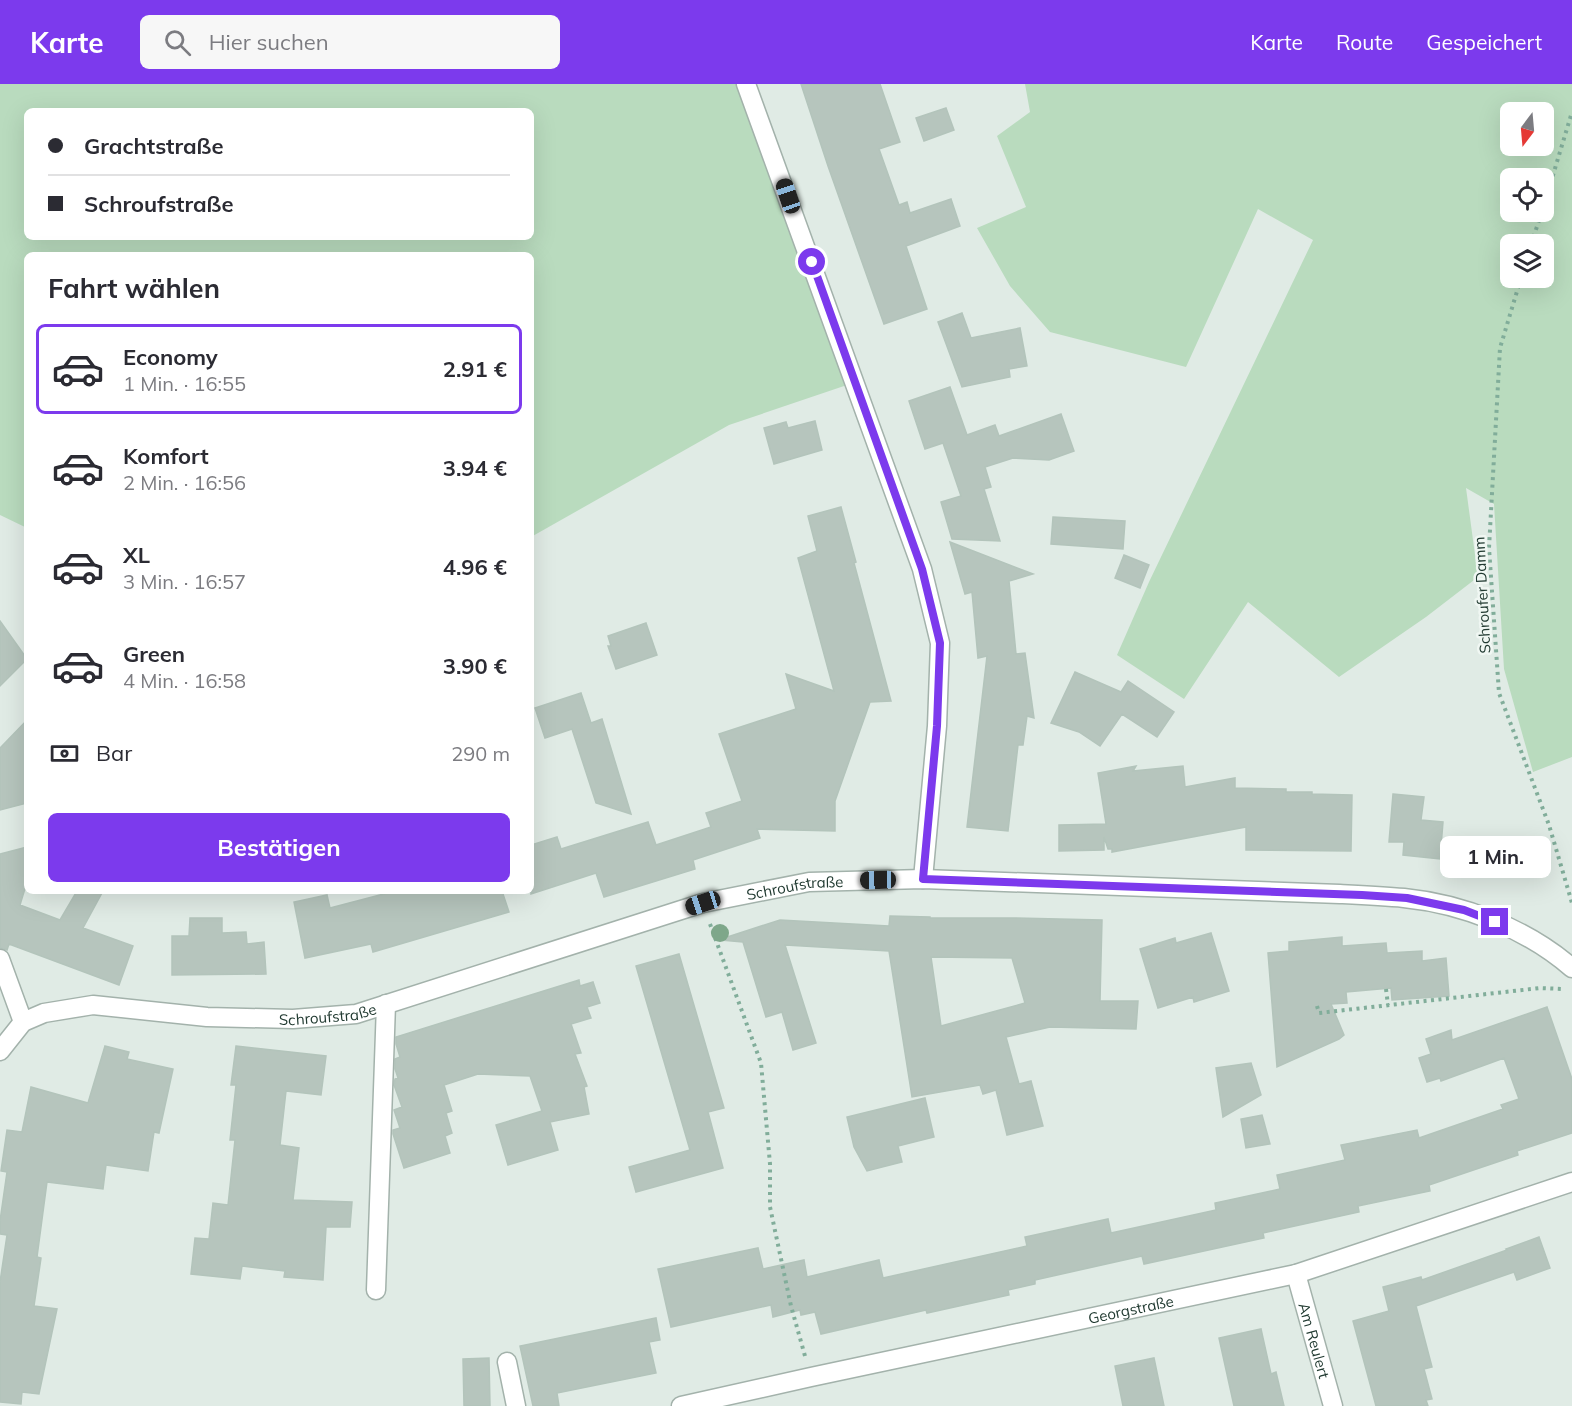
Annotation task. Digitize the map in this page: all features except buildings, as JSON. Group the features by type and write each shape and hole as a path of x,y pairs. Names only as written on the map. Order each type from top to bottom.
{"street":[{"path":"746,84 922,569 940,643 937,726 923,879"},
{"name":"Schroufstraße","path":"23,1022 45,1013 93,1005 207,1017 293,1019 356,1014 703,903 810,882 923,879 1407,898 1464,910 1510,928 1555,953 1572,968"},
{"path":"0,959 23,1022 0,1051"},
{"path":"376,1290 387,1004"},
{"name":"Georgstraße","path":"681,1406 1296,1274 1572,1182"},
{"name":"Am Reulert","path":"1296,1274 1333,1406"},
{"path":"507,1362 516,1406"}],"path":[{"path":"1554,172 1572,112"},
{"name":"Schroufer Damm","path":"1518,288 1500,348 1489,548 1499,693 1549,825 1572,903"},
{"path":"703,903 761,1063 770,1164 770,1207 791,1306 811,1377"},
{"path":"1317,1006 1319,1012 1540,988 1572,990"},
{"path":"1386,989 1388,1005"}],"green space":[{"path":"0,84 739,84 847,385 729,425 534,535 534,252 24,252 24,527 0,515"},
{"path":"1025,84 1572,84 1572,757 1533,772 1504,669 1494,504 1466,488 1478,577 1426,617 1339,677 1248,602 1184,699 1117,655 1149,582 1313,240 1258,209 1186,367 1050,332 1010,286 977,228 1026,207 997,136 1030,112"}],"route":[{"path":"812,262 922,569 940,643 937,726 923,879 1407,898 1464,910 1495,922"}]}
